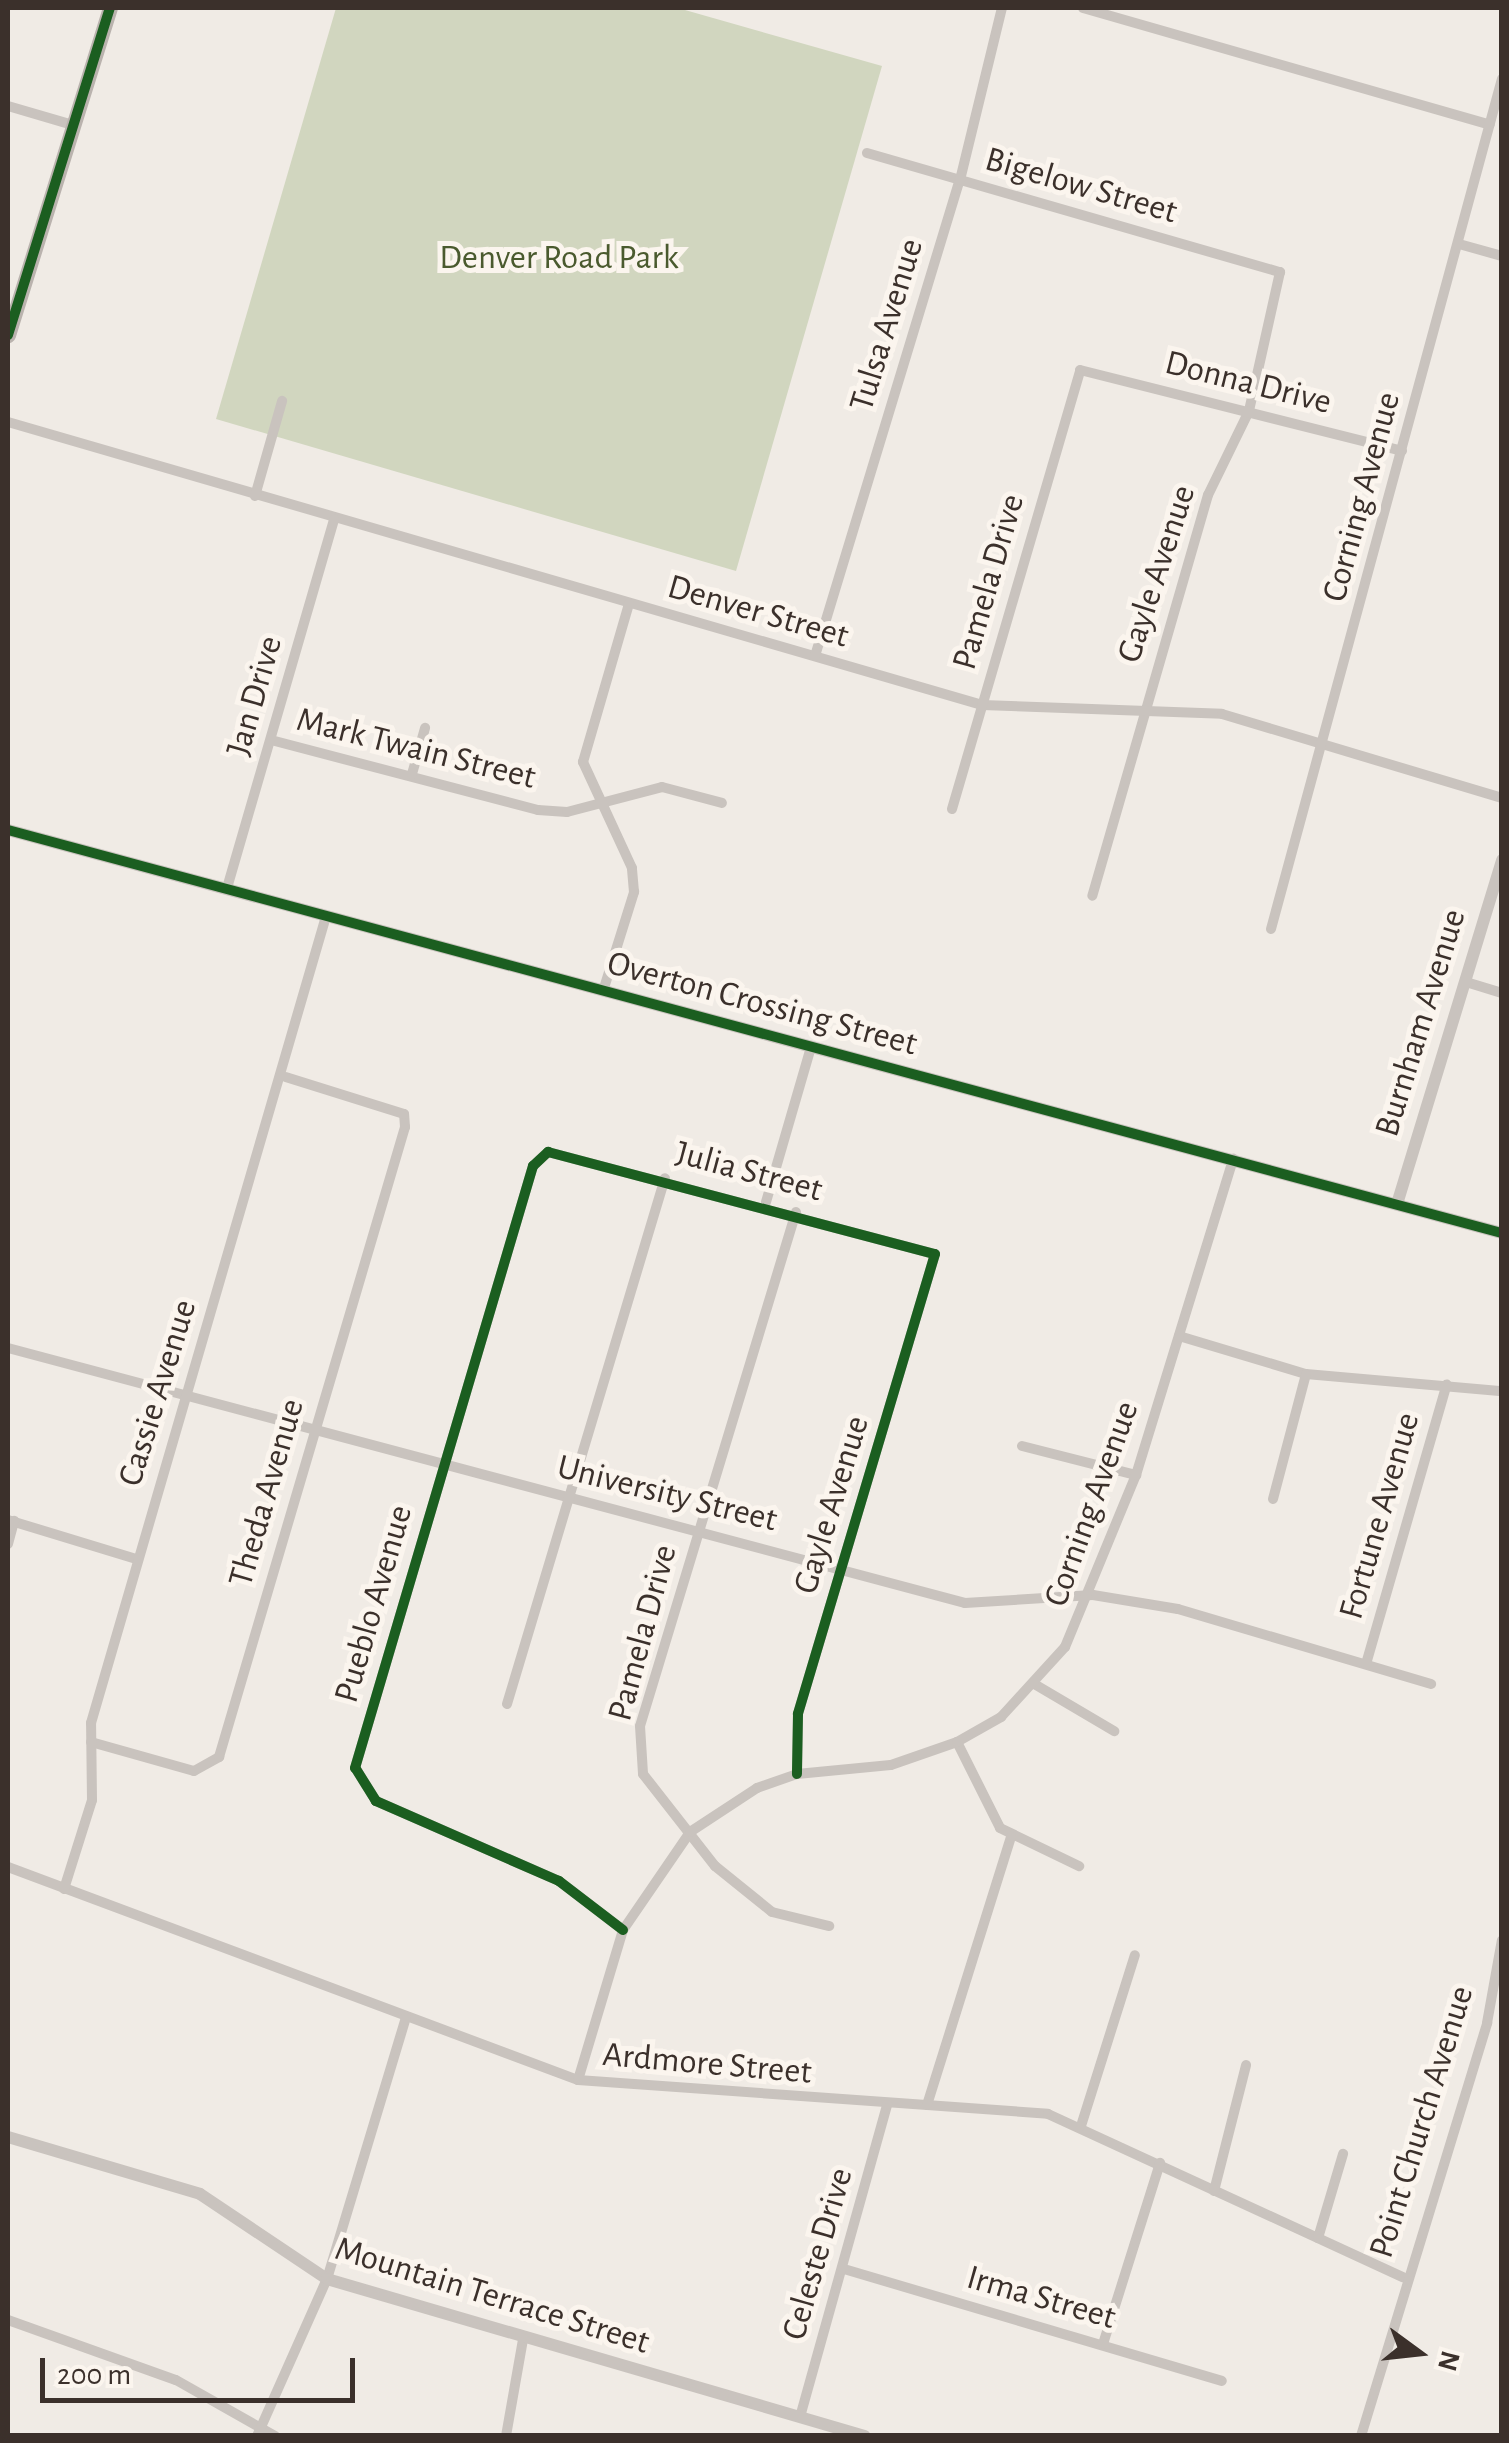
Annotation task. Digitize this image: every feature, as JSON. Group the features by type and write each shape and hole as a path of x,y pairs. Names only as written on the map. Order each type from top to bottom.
{"main road":[{"path":"8,335 15,287 73,126 110,8"}],"street":[{"name":"Tulsa Avenue","path":"815,656 960,180 1002,8"},
{"path":"1083,8 1490,125"},
{"name":"Corning Avenue","path":"1272,929 1325,746 1502,79"},
{"path":"8,106 73,126"},
{"name":"Bigelow Street","path":"866,153 1280,272"},
{"path":"1459,244 1502,256"},
{"name":"Gayle Avenue","path":"1092,896 1208,495 1249,411 1280,272"},
{"name":"Donna Drive","path":"1080,370 1402,451"},
{"name":"Pamela Drive","path":"952,810 1080,370"},
{"path":"255,496 282,400"},
{"name":"Denver Street","path":"8,422 982,705 1145,704 1222,714 1502,798"},
{"name":"Jan Drive","path":"227,888 334,519"},
{"path":"604,988 634,892 632,868 594,800 584,762 628,604"},
{"path":"412,774 425,728"},
{"name":"Mark Twain Street","path":"271,740 538,810 567,812 594,800 662,787 722,803"},
{"name":"Overton Crossing Street","path":"8,830 1502,1233"},
{"name":"Burnham Avenue","path":"1397,1204 1502,860"},
{"name":"Cassie Avenue","path":"64,1888 92,1800 91,1742 136,1558 286,1077 326,916"},
{"path":"1466,982 1502,992"},
{"path":"766,1202 811,1046"},
{"name":"Theda Avenue","path":"91,1742 194,1771 219,1758 404,1114 286,1077"},
{"name":"Julia Street","path":"548,1152 766,1202 935,1254"},
{"name":"Pueblo Avenue","path":"548,1152 532,1166 355,1768 358,1786 559,1881 623,1930"},
{"name":"Corning Avenue","path":"578,2080 623,1930 690,1832 757,1788 797,1774 891,1765 957,1742 1036,1685 1093,1596 1136,1475 1234,1159"},
{"path":"507,1704 665,1178"},
{"name":"Pamela Drive","path":"796,1212 640,1726 643,1774 690,1832 772,1912 830,1926"},
{"name":"Gayle Avenue","path":"797,1774 798,1714 935,1254"},
{"path":"1179,1336 1306,1374 1502,1390"},
{"name":"University Street","path":"8,1348 978,1604 1093,1596 1178,1609 1431,1684"},
{"path":"1273,1498 1306,1374"},
{"name":"Fortune Avenue","path":"1366,1664 1448,1384"},
{"path":"1022,1446 1136,1475"},
{"path":"8,1544 11,1520 136,1558"},
{"path":"1036,1685 1114,1730"},
{"path":"957,1742 1011,1837 1080,1866"},
{"path":"928,2105 1011,1837"},
{"name":"Ardmore Street","path":"8,1867 578,2080 928,2105 1081,2126 1403,2277"},
{"name":"Point Church Avenue","path":"1362,2436 1403,2277 1486,2024 1502,1940"},
{"path":"1081,2126 1134,1954"},
{"path":"258,2433 327,2279 406,2018"},
{"path":"1214,2190 1246,2065"},
{"name":"Celeste Drive","path":"800,2417 887,2105"},
{"name":"Mountain Terrace Street","path":"8,2137 200,2194 327,2279 523,2340 865,2436"},
{"path":"1318,2238 1344,2154"},
{"path":"1103,2344 1160,2163"},
{"name":"Irma Street","path":"844,2269 1222,2381"},
{"path":"8,2320 176,2380 258,2433 275,2436"},
{"path":"506,2436 523,2340"}],"green space":[{"name":"Denver Road Park","path":"336,8 678,8 882,66 736,571 216,419"}],"cycle path":[{"path":"8,335 110,8"},
{"path":"8,830 1502,1233"},
{"path":"623,1930 559,1881 376,1801 355,1768 533,1166 548,1152 935,1254 798,1714 797,1774"}]}
